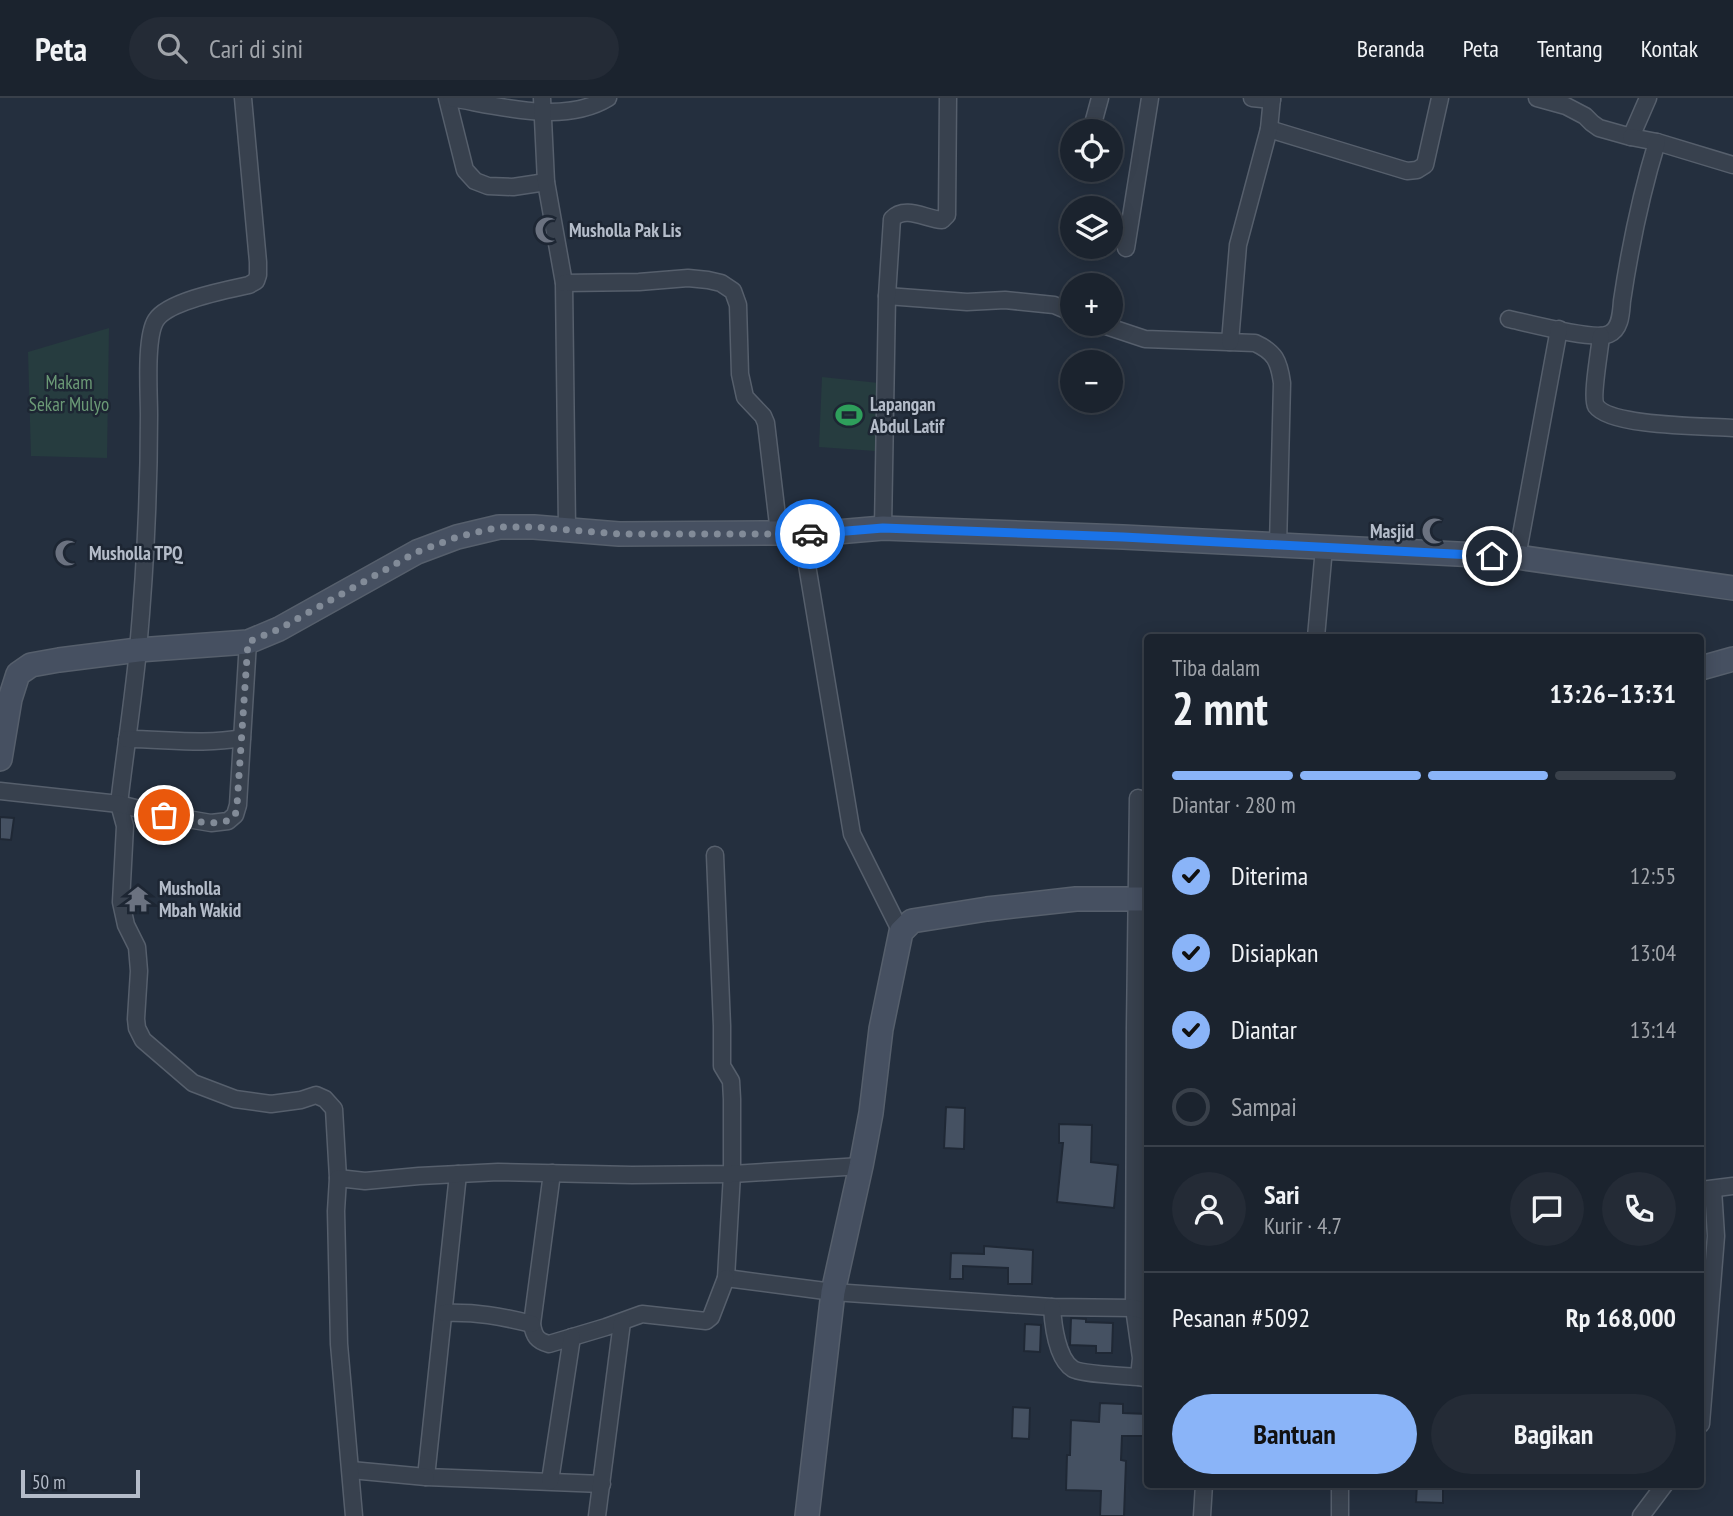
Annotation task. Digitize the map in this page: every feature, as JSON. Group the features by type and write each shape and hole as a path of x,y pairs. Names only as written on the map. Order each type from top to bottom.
{"street":[{"path":"243,98 255,226 258,275 256,281 175,304 161,313 151,331 149,484 138,650 119,804 125,826 121,902 126,925 137,947 139,971 136,1019 143,1041 193,1083 235,1099 271,1104 302,1100 316,1095 325,1099 334,1109 338,1178 336,1211 339,1344 354,1516"},
{"path":"547,182 513,187 488,187 475,181 465,170 449,98 585,108 608,98"},
{"path":"883,528 887,296 892,219 896,214 904,212 937,220 942,220 947,215 948,98"},
{"path":"1094,119 1100,98"},
{"path":"1126,248 1150,98"},
{"path":"1230,342 1238,245 1269,129 1272,99 1252,98"},
{"path":"1269,129 1407,171 1417,170 1425,165 1440,98"},
{"path":"1538,98 1566,106 1585,116 1599,128 1733,165"},
{"path":"1631,137 1648,98"},
{"path":"542,105 547,182 564,283 567,529"},
{"path":"1509,319 1601,336 1611,334 1617,327 1631,247 1657,142"},
{"path":"564,283 688,278 708,279 733,291 738,304 740,374 745,397 766,423 852,834 901,932"},
{"path":"887,296 967,302 1005,300 1060,308"},
{"path":"1517,557 1559,329"},
{"path":"1123,332 1145,339 1255,343 1268,349 1274,356 1280,367 1282,383 1278,546"},
{"path":"1601,336 1593,396 1596,405 1603,411 1618,418 1733,428"},
{"path":"0,759 9,699 18,674 31,665 138,650 248,642 279,629 417,552 457,537 499,527 619,534 791,534 883,528 1123,537 1517,557 1733,588"},
{"path":"1316,634 1324,548"},
{"path":"0,791 119,804 211,823 228,821 235,815 237,805 248,642"},
{"path":"1704,667 1733,659"},
{"path":"127,739 204,742 242,738"},
{"path":"1052,1307 1060,1350 1065,1362 1074,1370 1143,1378 1143,899 1138,798"},
{"path":"552,1173 532,1324 534,1335 540,1342 549,1344 642,1314 706,1321 711,1317 726,1278 732,1174 731,1081 722,1066 715,855"},
{"path":"807,1516 833,1292 861,1166 881,1029 901,932 912,921 987,909 1076,899 1143,899"},
{"path":"338,1178 365,1181 498,1172 732,1174 861,1166"},
{"path":"426,1477 457,1174"},
{"path":"1704,1386 1716,1236 1707,1189 1733,1186"},
{"path":"726,1278 833,1292 1052,1307 1141,1310"},
{"path":"444,1313 473,1312 532,1324"},
{"path":"597,1516 622,1321"},
{"path":"550,1481 572,1337"},
{"path":"351,1470 426,1477 602,1484"},
{"path":"1202,1516 1204,1488"},
{"path":"1340,1488 1340,1516"},
{"path":"1641,1516 1662,1488"}],"green space":[{"name":"Makam Sekar Mulyo","path":"109,328 107,458 31,456 28,352"},
{"name":"Lapangan Abdul Latif","path":"822,377 879,383 875,451 819,447"}],"building":[{"path":"0,817 14,818 11,840 0,839"},
{"path":"946,1107 965,1108 964,1149 944,1148"},
{"path":"1059,1124 1092,1125 1091,1162 1118,1165 1114,1208 1057,1202 1063,1143 1059,1143"},
{"path":"984,1246 1033,1250 1032,1284 1008,1284 1008,1268 963,1266 963,1279 950,1279 951,1253 984,1254"},
{"path":"1071,1318 1086,1319 1086,1322 1113,1323 1112,1353 1096,1353 1096,1346 1070,1345"},
{"path":"1025,1324 1041,1325 1040,1352 1024,1351"},
{"path":"1100,1403 1123,1404 1123,1413 1144,1414 1144,1436 1122,1436 1121,1460 1126,1461 1124,1516 1100,1516 1101,1491 1066,1490 1071,1420 1099,1422"},
{"path":"1013,1407 1030,1408 1029,1439 1012,1438"},
{"path":"1417,1488 1443,1488 1443,1503 1416,1502"}],"way so far":[{"path":"164,815 211,823 228,821 235,815 248,642 279,629 417,552 457,537 499,527 619,534 810,534"}],"place":[{"name":"Musholla Pak Lis","path":"548,230"},
{"name":"Lapangan Abdul Latif","path":"849,415"},
{"name":"Masjid","path":"1435,531"},
{"name":"Musholla TPQ","path":"68,553"},
{"name":"Musholla Mbah Wakid","path":"138,899"}],"route":[{"path":"810,534 883,528 1492,556"}]}
